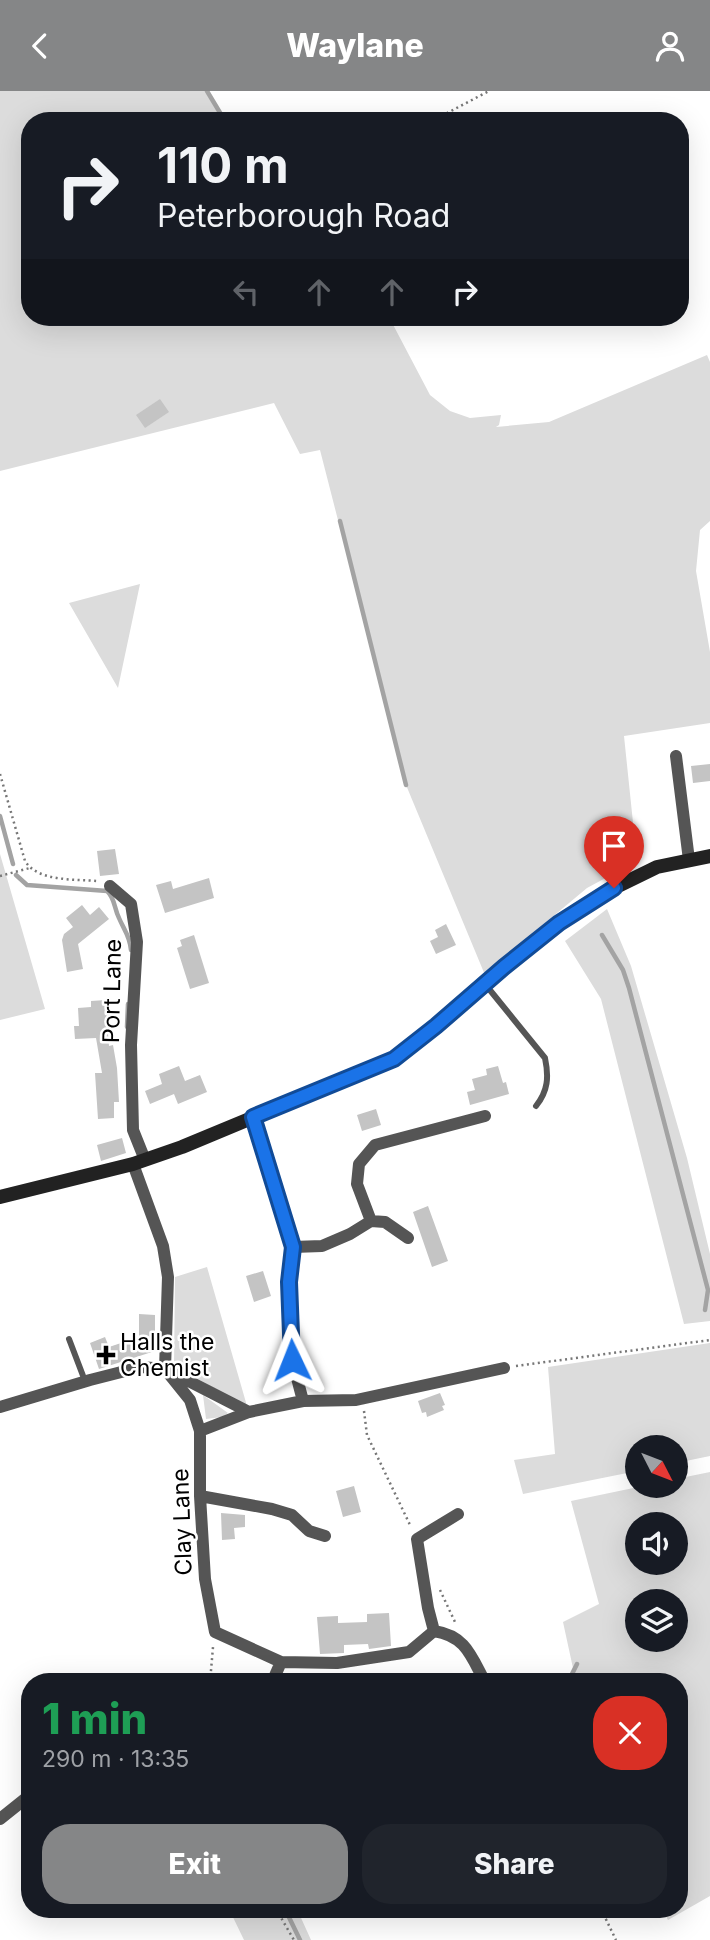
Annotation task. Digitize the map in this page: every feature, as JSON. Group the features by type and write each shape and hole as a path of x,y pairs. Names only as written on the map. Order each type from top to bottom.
{"street":[{"path":"676,756 689,860"},
{"path":"0,1197 139,1162 182,1147 394,1059 559,923 614,888 657,867 710,856"},
{"name":"Port Lane","path":"110,886 131,904 137,942 131,1045 133,1130 139,1162 163,1246 168,1277 165,1369"},
{"path":"371,1221 357,1184 359,1164 375,1146 485,1116"},
{"path":"253,1117 293,1247 289,1282 292,1360 303,1401"},
{"path":"293,1247 322,1245 350,1234 371,1221 385,1222 408,1238"},
{"path":"0,1406 141,1367 165,1369 249,1412"},
{"path":"200,1431 249,1412 303,1401 362,1399 504,1368"},
{"name":"Clay Lane","path":"165,1369 190,1399 200,1431 200,1496 205,1579 215,1632"},
{"path":"200,1496 292,1515 309,1531 325,1536"},
{"path":"435,1631 428,1608 417,1539 458,1514"},
{"path":"215,1632 281,1662 337,1663 409,1652 435,1631 449,1633 465,1645 480,1673"},
{"path":"276,1673 281,1662"},
{"path":"0,1819 21,1802"}],"lane":[{"path":"485,984 545,1058 549,1073 547,1087 536,1106"},
{"path":"69,1339 85,1381"}],"path":[{"path":"449,112 489,91"},
{"path":"0,774 25,861 30,868 45,875 98,881 110,886"},
{"path":"0,876 30,868"},
{"path":"504,1368 710,1340"},
{"path":"362,1399 367,1435 417,1539"},
{"path":"438,1586 465,1645"},
{"path":"211,1673 215,1632"},
{"path":"281,1918 294,1940"},
{"path":"605,1918 616,1940"}],"shaded area":[{"path":"0,91 207,91 220,112 21,112 21,326 394,326 430,395 450,411 470,418 501,415 496,427 549,422 707,355 710,362 710,521 700,530 696,571 710,652 710,723 624,736 637,861 587,888 485,975 406,785 320,450 300,454 274,403 0,471"},
{"path":"140,584 118,688 69,603"},
{"path":"0,854 45,1009 0,1020"},
{"path":"607,909 631,966 687,1158 710,1254 710,1321 684,1324 601,999 565,941"},
{"path":"207,1267 247,1406 174,1366 175,1277"},
{"path":"710,1343 710,1456 688,1461 688,1435 625,1435 625,1473 523,1494 514,1460 555,1454 548,1367"},
{"path":"203,1395 228,1413 222,1417 206,1419"},
{"path":"710,1472 710,1896 688,1909 688,1673 574,1673 563,1622 599,1604 571,1501 625,1490 625,1498 688,1498 688,1477"},
{"path":"233,1918 301,1918 311,1940 244,1940"}],"building":[{"path":"160,399 169,412 145,428 136,415"},
{"path":"710,764 710,781 693,783 691,766"},
{"path":"115,849 119,874 100,876 97,851"},
{"path":"209,878 214,898 165,913 156,885 171,881 173,889"},
{"path":"82,905 90,915 99,907 109,919 78,944 83,969 67,972 62,940 64,934 73,927 66,918"},
{"path":"446,924 456,945 436,954 430,941 438,937 435,930"},
{"path":"194,935 209,983 190,989 177,948 182,946 180,940"},
{"path":"106,1000 109,1046 113,1045 119,1102 114,1102 114,1118 98,1119 95,1073 102,1073 96,1038 75,1039 74,1026 79,1026 78,1008 91,1007 91,1001"},
{"path":"179,1066 185,1081 200,1075 207,1092 178,1104 174,1094 150,1104 145,1091 162,1084 159,1074"},
{"path":"498,1066 509,1094 470,1105 467,1092 475,1090 472,1079 487,1075 486,1069"},
{"path":"376,1109 381,1125 362,1131 357,1115"},
{"path":"122,1138 126,1153 101,1161 97,1145"},
{"path":"428,1206 448,1261 432,1267 413,1212"},
{"path":"263,1271 271,1296 254,1302 246,1276"},
{"path":"139,1314 155,1315 155,1351 99,1369 90,1343 105,1337 109,1347 139,1337"},
{"path":"440,1393 445,1405 442,1406 444,1410 427,1417 426,1412 422,1413 418,1401"},
{"path":"354,1486 361,1512 343,1517 336,1491"},
{"path":"221,1513 245,1515 245,1527 234,1528 235,1539 222,1540"},
{"path":"389,1613 391,1646 369,1649 368,1644 344,1645 344,1653 320,1654 317,1617 338,1616 338,1623 367,1622 367,1614"}],"waterway":[{"path":"207,91 220,112"},
{"path":"340,521 406,785"},
{"path":"0,816 13,864"},
{"path":"16,875 27,885 107,891 112,897 131,950"},
{"path":"602,935 623,970 629,988 708,1290 705,1310"},
{"path":"127,1027 128,1004"},
{"path":"572,1673 577,1664"},
{"path":"289,1918 300,1940"}],"place":[{"name":"Halls the Chemist","path":"106,1355"}],"route":[{"path":"292,1360 289,1282 293,1247 253,1117 394,1059 559,923 614,888"}]}
